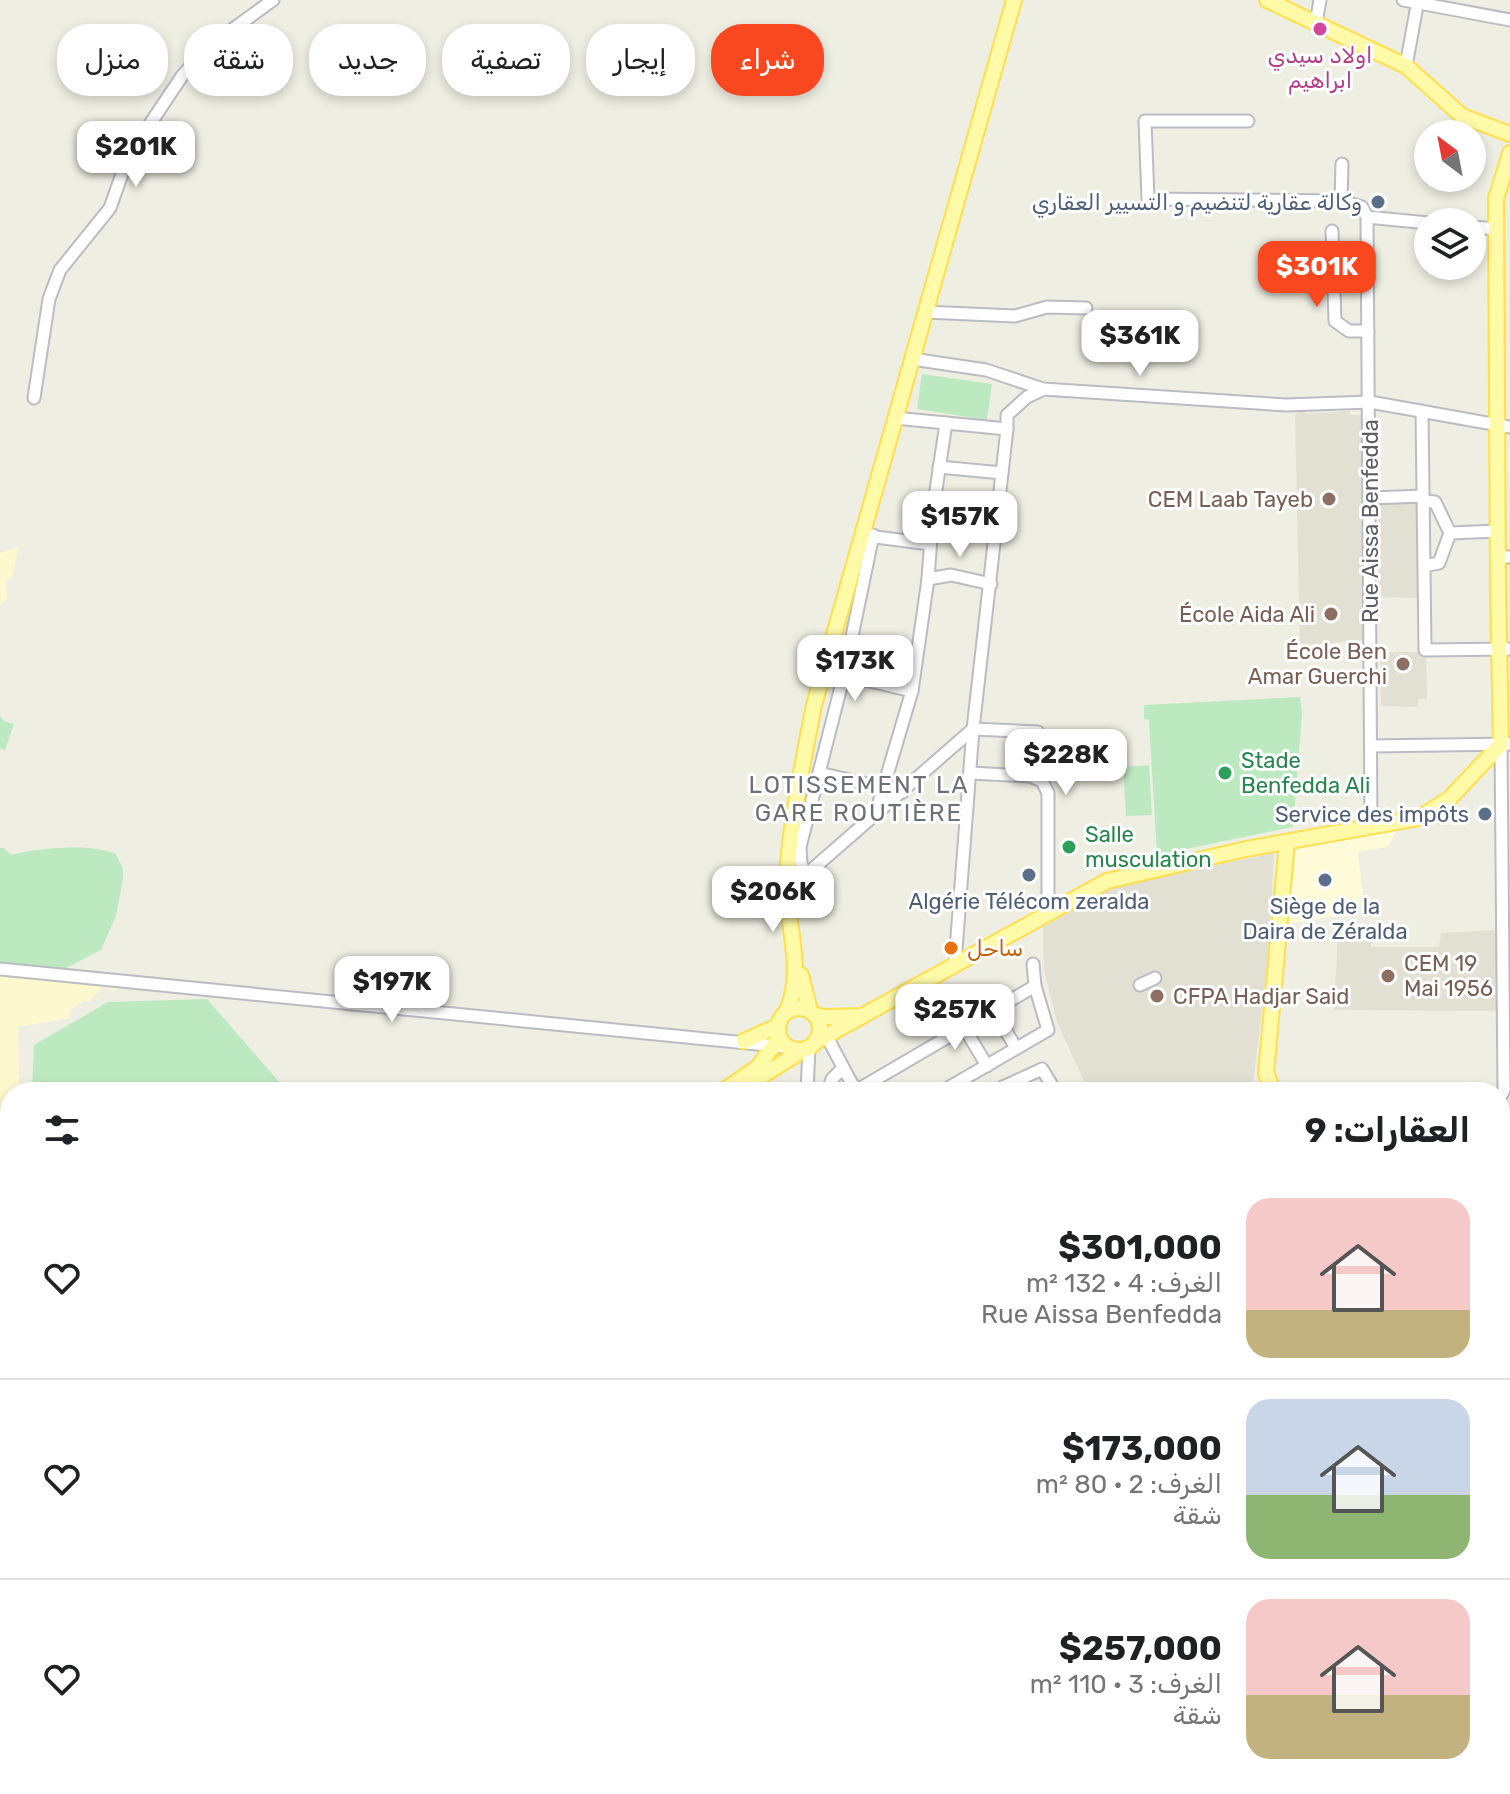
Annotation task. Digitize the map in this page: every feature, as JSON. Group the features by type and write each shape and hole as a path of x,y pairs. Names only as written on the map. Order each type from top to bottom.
{"main road":[{"path":"735,1082 764,1060 780,1039 796,979 787,888 791,824 814,705 867,536 895,418 1014,0"},
{"path":"1267,0 1406,66 1462,116 1510,134"},
{"path":"753,1082 955,963 1107,881 1246,849 1419,818 1469,780 1506,744 1504,557 1498,531 1504,509 1504,315 1496,199 1510,153"},
{"path":"1269,1082 1266,1073 1287,842"},
{"path":"789,867 801,978 820,1025 814,1044"},
{"path":"787,1011 799,1007 825,1017 864,1016"},
{"path":"748,1041 780,1039 814,1044"},
{"path":"748,1041 764,1060"}],"street":[{"path":"34,398 49,299 60,270 110,208 128,157 182,76 213,43 273,0"},
{"path":"1316,23 1320,0"},
{"path":"1403,0 1466,5 1510,20"},
{"path":"1406,66 1418,1"},
{"path":"1248,121 1145,121 1148,199 1341,201 1362,207 1367,217 1414,222"},
{"path":"1341,201 1342,164"},
{"name":"Rue Aissa Benfedda","path":"1367,217 1371,826"},
{"path":"1486,228 1497,229"},
{"path":"1332,231 1335,321 1349,331 1368,331"},
{"path":"925,312 1015,316 1047,307 1086,308"},
{"path":"912,359 986,370 1044,389 1286,405 1370,402 1504,426"},
{"path":"955,963 973,729 1007,415 1027,397 1044,389"},
{"path":"1422,411 1425,650 1504,649"},
{"path":"895,418 1007,429"},
{"path":"875,816 912,691 946,423"},
{"path":"939,467 1002,473"},
{"path":"1370,498 1435,502 1450,533 1439,563 1424,566"},
{"path":"933,510 998,519"},
{"path":"1450,533 1498,531"},
{"path":"806,874 801,864 800,847 844,675 867,536 930,544"},
{"path":"928,579 951,575 991,584"},
{"path":"844,675 912,691"},
{"path":"792,887 973,729 1038,732"},
{"path":"1371,746 1506,744 1504,1082"},
{"path":"819,773 903,792"},
{"path":"970,773 1030,776 1045,786 1048,793 1048,913"},
{"path":"959,1082 1048,1030 1035,986 1033,964"},
{"path":"0,969 748,1041"},
{"path":"1140,985 1155,978"},
{"path":"868,1082 1035,986"},
{"path":"984,994 1016,1048"},
{"path":"964,1027 987,1066"},
{"path":"814,1044 842,1069 851,1082"},
{"path":"808,1082 814,1044"},
{"path":"831,1082 842,1069"},
{"path":"1014,1082 1042,1069 1050,1082"}],"shaded area":[{"name":"CEM Laab Tayeb","path":"1299,409 1305,409 1306,414 1350,411 1350,415 1361,415 1362,640 1300,646 1295,414 1299,413"},
{"path":"1418,501 1418,598 1382,597 1379,586 1378,502"},
{"path":"1380,652 1426,652 1427,699 1418,699 1418,707 1381,706"},
{"name":"Siège de la Daira de Zéralda","path":"1392,827 1397,831 1387,847 1358,852 1364,905 1337,905 1336,916 1292,923 1286,919 1290,846"},
{"name":"CFPA Hadjar Said","path":"1274,853 1268,961 1253,1082 1084,1082 1057,1022 1044,971 1043,927 1115,887"},
{"name":"CEM 19 Mai 1956","path":"1497,930 1497,1011 1334,1010 1338,932 1371,933 1371,947 1439,947 1441,933"}],"green space":[{"path":"922,374 992,384 987,420 917,409"},
{"name":"Stade Benfedda Ali","path":"1300,697 1302,713 1293,827 1157,855 1149,720 1144,719 1144,705"},
{"path":"0,716 14,724 5,750 0,748"},
{"path":"1149,765 1152,815 1126,816 1123,767"},
{"path":"0,848 11,855 64,848 116,854 123,869 123,878 116,916 101,950 64,969 0,963"},
{"path":"207,999 279,1082 32,1082 34,1045 108,1002"}],"sand":[{"path":"18,547 13,576 6,581 7,599 0,605 0,553"},
{"path":"0,973 122,986 115,991 103,986 90,1001 71,1009 69,1018 18,1027 19,1082 0,1082"}],"place":[{"name":"اولاد سيدي ابراهيم","path":"1320,29"},
{"name":"وكالة عقارية لتنضيم و التسيير العقاري","path":"1378,202"},
{"name":"CEM Laab Tayeb","path":"1329,499"},
{"name":"École Aida Ali","path":"1331,614"},
{"name":"École Ben Amar Guerchi","path":"1403,664"},
{"name":"Stade Benfedda Ali","path":"1225,773"},
{"name":"Service des impôts","path":"1485,814"},
{"name":"Salle musculation","path":"1069,847"},
{"name":"Algérie Télécom zeralda","path":"1029,875"},
{"name":"Siège de la Daira de Zéralda","path":"1325,880"},
{"name":"ساحل","path":"951,948"},
{"name":"CEM 19 Mai 1956","path":"1388,976"},
{"name":"CFPA Hadjar Said","path":"1157,996"}],"district":[{"name":"LOTISSEMENT LA GARE ROUTIÈRE","path":"859,799"}]}
